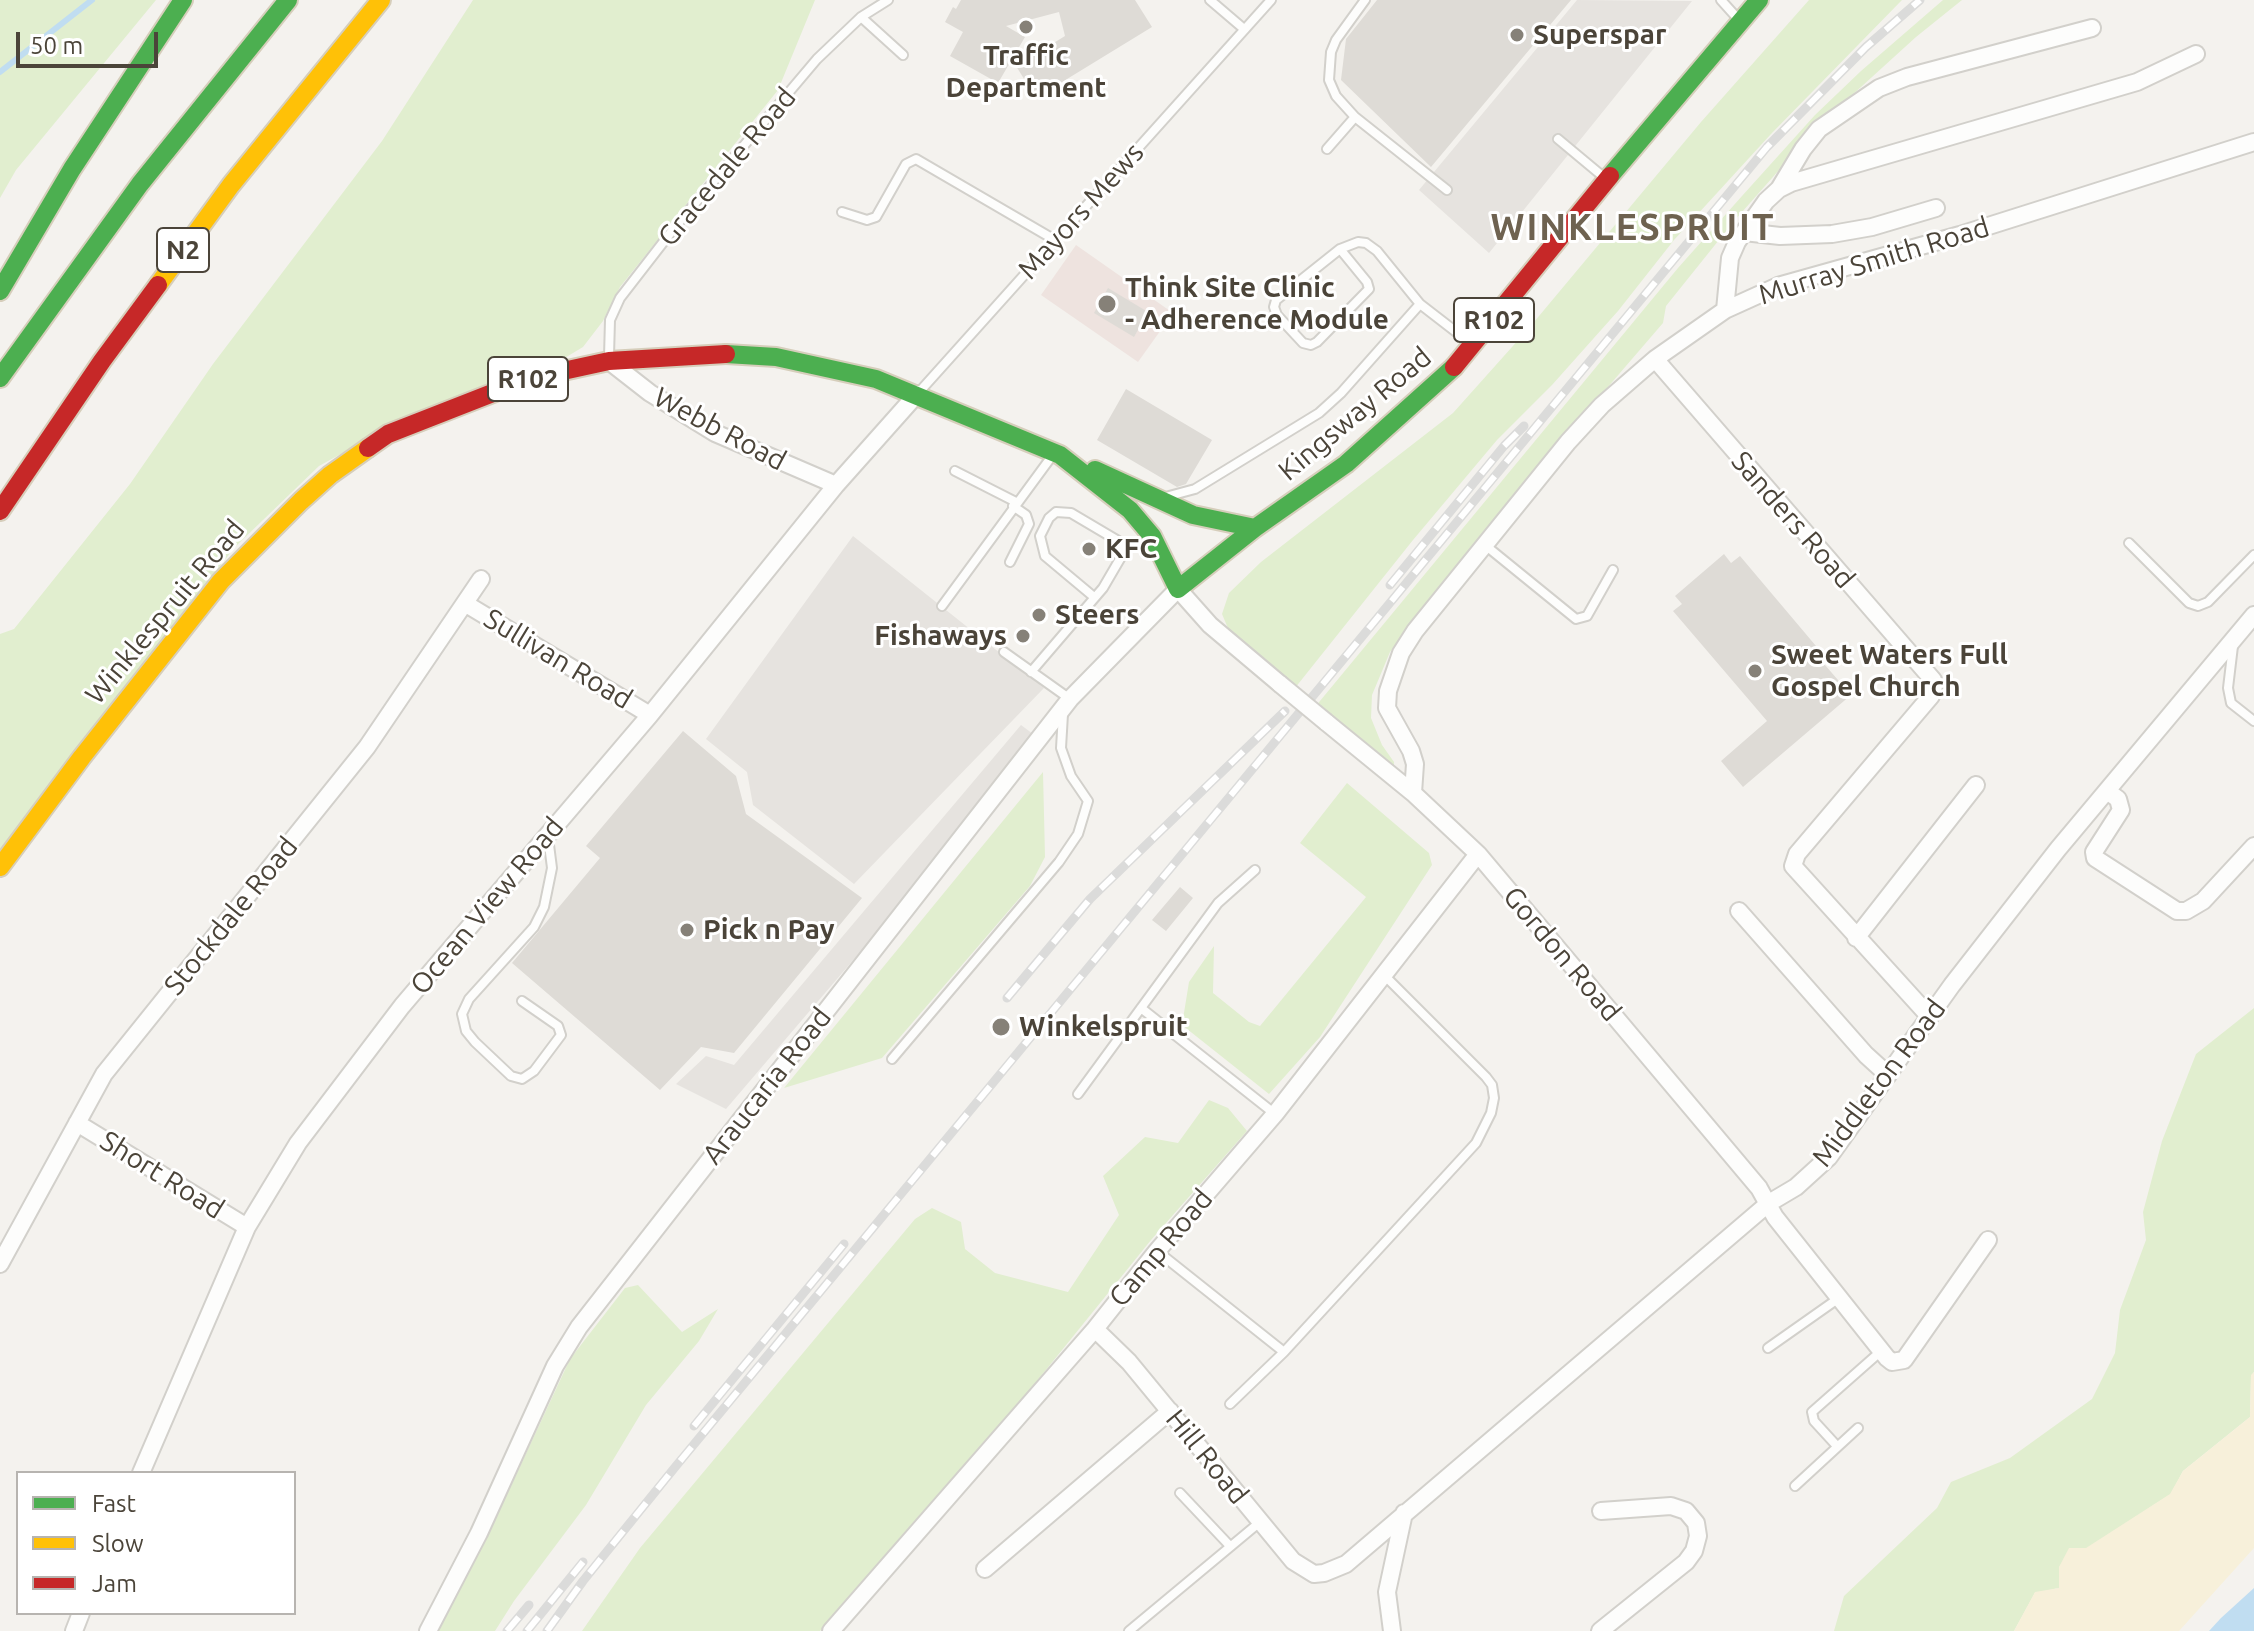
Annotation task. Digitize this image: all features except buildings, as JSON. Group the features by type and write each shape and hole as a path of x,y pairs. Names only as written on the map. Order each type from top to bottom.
{"main road":[{"path":"0,291 72,169 183,0"},
{"name":"N2","path":"0,378 140,184 288,0"},
{"name":"N2","path":"0,511 102,361 231,185 381,0"},
{"name":"Kingsway Road","path":"1178,589 1255,528 1346,464 1442,381 1759,0"},
{"name":"Winklespruit Road","path":"0,867 221,581 330,475 388,434 531,378 609,361 718,354 776,357 862,375 917,394 1058,453 1130,510 1152,536 1178,589"},
{"path":"1058,453 1193,515 1255,528"}],"street":[{"path":"1779,189 1819,129 1879,88 1907,77 2092,28"},
{"path":"1725,310 1728,266 1737,242 1766,201 1779,189 2137,82 2196,54"},
{"name":"Murray Smith Road","path":"1413,793 1415,764 1387,708 1388,691 1401,653 1415,631 1594,414 1655,359 1725,310 1778,286 1960,235 2254,142"},
{"path":"1744,232 1780,236 1832,234 1872,227 1936,208"},
{"name":"Sanders Road","path":"1655,359 1933,680 1931,696 1793,862 1794,871 1856,938"},
{"name":"Webb Road","path":"609,361 650,393 715,433 836,485"},
{"name":"Ocean View Road","path":"142,1471 247,1227 298,1143 402,1006 650,715 836,485 917,394"},
{"name":"Stockdale Road","path":"0,1264 109,1066 367,747 481,579"},
{"name":"Gordon Road","path":"1178,589 1210,625 1413,793 1478,854 1759,1188 1775,1217 1880,1352 1892,1362 1899,1362 1912,1351 1988,1240"},
{"name":"Araucaria Road","path":"428,1631 479,1533 555,1366 579,1327 1070,699 1178,589"},
{"name":"Sullivan Road","path":"466,604 650,715"},
{"name":"Middleton Road","path":"1324,1573 1346,1564 1769,1203 1796,1187 1829,1157 1930,1017 2058,849 2254,615"},
{"path":"1930,1017 1856,938 1976,785"},
{"path":"2107,791 2118,799 2121,810 2094,852 2095,858 2177,911 2186,911 2203,901 2254,846"},
{"name":"Camp Road","path":"831,1631 1095,1329 1157,1251 1275,1114 1478,854"},
{"path":"1739,911 1866,1055 1888,1075"},
{"name":"Short Road","path":"77,1123 247,1227"},
{"name":"Hill Road","path":"1095,1329 1129,1362 1300,1568 1314,1574 1324,1573"},
{"path":"985,1569 1170,1411"},
{"path":"1600,1631 1686,1562 1694,1551 1698,1536 1696,1523 1686,1511 1671,1506 1601,1511"},
{"path":"1392,1631 1387,1592 1404,1513"}],"lane":[{"name":"Gracedale Road","path":"609,361 610,320 620,298 675,227 817,59 861,17 888,0"},
{"path":"1210,0 1244,29"},
{"name":"Mayors Mews","path":"917,394 1271,0"},
{"path":"1365,0 1342,29 1331,52 1329,80 1336,96 1355,117 1447,190"},
{"path":"1721,0 1740,22"},
{"path":"861,17 903,55"},
{"path":"1327,149 1355,117"},
{"path":"1558,139 1607,179"},
{"path":"842,212 867,220 876,217 906,164 916,159 1055,240"},
{"path":"1340,249 1367,282 1369,289 1317,342 1311,345 1303,343 1277,315 1274,307 1276,300 1340,249 1358,242 1371,246 1420,304 1474,346"},
{"path":"1141,492 1172,496 1195,489 1312,419 1341,393 1420,304"},
{"path":"942,606 1015,504 1058,453"},
{"path":"955,471 1015,504 1026,515 1029,524 1010,562"},
{"path":"1031,672 1094,597 1124,552 1123,545 1071,513 1056,512 1049,518 1040,536 1045,556 1094,597"},
{"path":"2129,543 2189,603 2198,606 2208,602 2254,555"},
{"path":"1485,545 1576,619 1587,616 1613,570"},
{"path":"2233,641 2228,688 2231,703 2254,721"},
{"path":"892,1059 1059,862 1078,834 1088,801 1071,776 1061,748 1061,719 1070,699 1004,652"},
{"path":"522,1001 558,1026 561,1035 534,1071 522,1079 511,1076 475,1042 466,1031 462,1014 469,999 534,927 544,907 552,868 547,836"},
{"path":"1078,1094 1218,903 1255,870"},
{"path":"1230,1404 1284,1352 1476,1143 1491,1113 1494,1098 1492,1085 1486,1077 1383,974"},
{"path":"1141,1008 1275,1114"},
{"path":"1157,1251 1284,1352"},
{"path":"1768,1348 1840,1298"},
{"path":"1836,1445 1814,1421 1812,1412 1880,1352"},
{"path":"1795,1486 1858,1428"},
{"path":"1180,1493 1230,1546"},
{"path":"1129,1631 1260,1522"}],"shaded area":[{"path":"1577,0 1692,1 1489,253 1419,190"},
{"name":"Think Site Clinic - Adherence Module","path":"1076,245 1173,313 1138,362 1041,295"},
{"path":"853,536 1044,688 854,884 753,805 747,772 706,739"},
{"path":"1021,725 1041,740 726,1109 676,1084 706,1056 734,1065"}],"green space":[{"path":"0,0 156,0 16,170 0,198"},
{"path":"473,0 815,0 778,90 620,287 603,321 583,347 558,362 408,417 319,466 234,548 0,853 0,634 14,629 130,484 213,364 382,141"},
{"path":"1809,0 1902,0 1771,134 1674,240 1618,311 1552,385 1497,440 1295,688 1230,633 1222,614 1229,593 1261,562 1453,413"},
{"path":"1943,0 1962,0 1916,37 1817,127 1735,220 1666,306 1663,323 1533,474 1390,652 1372,695 1371,718 1382,745 1394,762 1394,770 1315,707 1678,268 1815,115"},
{"path":"1043,772 1045,857 1030,886 882,1058 784,1088"},
{"path":"1347,783 1429,853 1432,865 1320,1037 1269,1094 1182,1025 1189,982 1214,946 1213,993 1249,1022 1260,1026 1366,897 1300,843"},
{"path":"2254,1008 2254,1372 2251,1376 2250,1417 2183,1471 2171,1494 2059,1567 2059,1588 2035,1593 2014,1631 1834,1631 1844,1596 1937,1508 1951,1482 2010,1458 2092,1399 2115,1353 2120,1310 2146,1240 2143,1212 2162,1141 2196,1054"},
{"path":"1209,1100 1228,1108 1247,1131 1151,1240 1003,1423 820,1631 582,1631 640,1548 915,1219 932,1208 961,1222 965,1249 995,1273 1068,1292 1119,1215 1103,1176 1145,1137 1178,1143"},
{"path":"638,1285 682,1332 718,1309 699,1341 646,1405 586,1505 495,1631 437,1631 508,1492 570,1359 625,1288"}],"sand":[{"path":"2254,1372 2254,1548 2179,1631 2014,1631 2035,1592 2059,1588 2059,1567 2069,1548 2086,1548 2170,1494 2183,1471 2250,1417 2251,1375"}],"water":[{"path":"2254,1588 2254,1631 2209,1631 2221,1618"}],"waterway":[{"path":"0,72 92,0"}],"railway":[{"path":"547,1631 583,1581 676,1466 1767,147 1866,47 1920,0"},
{"path":"1390,585 1504,446 1524,426"},
{"path":"1007,998 1090,899 1285,711"},
{"path":"694,1426 844,1244"},
{"path":"527,1631 583,1562"},
{"path":"507,1631 529,1605"}],"traffic: fast":[{"path":"0,291 72,169 183,0"},
{"path":"0,378 140,184 288,0"},
{"path":"1610,176 1759,0"},
{"path":"726,354 776,357 876,379 1060,455 1130,510 1152,536 1178,589 1255,528 1346,464 1454,367"},
{"path":"1095,470 1193,515 1255,528"}],"traffic: slow":[{"path":"158,285 231,185 381,0"},
{"path":"0,867 221,581 301,501 368,448"}],"traffic: jam":[{"path":"1454,367 1610,176"},
{"path":"0,511 158,285"},
{"path":"368,448 388,434 531,378 609,361 726,354"}],"place":[{"name":"Traffic Department","path":"1026,27"},
{"name":"Superspar","path":"1517,35"},
{"name":"Think Site Clinic - Adherence Module","path":"1107,304"},
{"name":"KFC","path":"1089,549"},
{"name":"Steers","path":"1039,615"},
{"name":"Fishaways","path":"1023,636"},
{"name":"Sweet Waters Full Gospel Church","path":"1755,671"},
{"name":"Pick n Pay","path":"687,930"},
{"name":"Winkelspruit","path":"1001,1027"}],"district":[{"name":"WINKLESPRUIT","path":"1633,228"}]}
